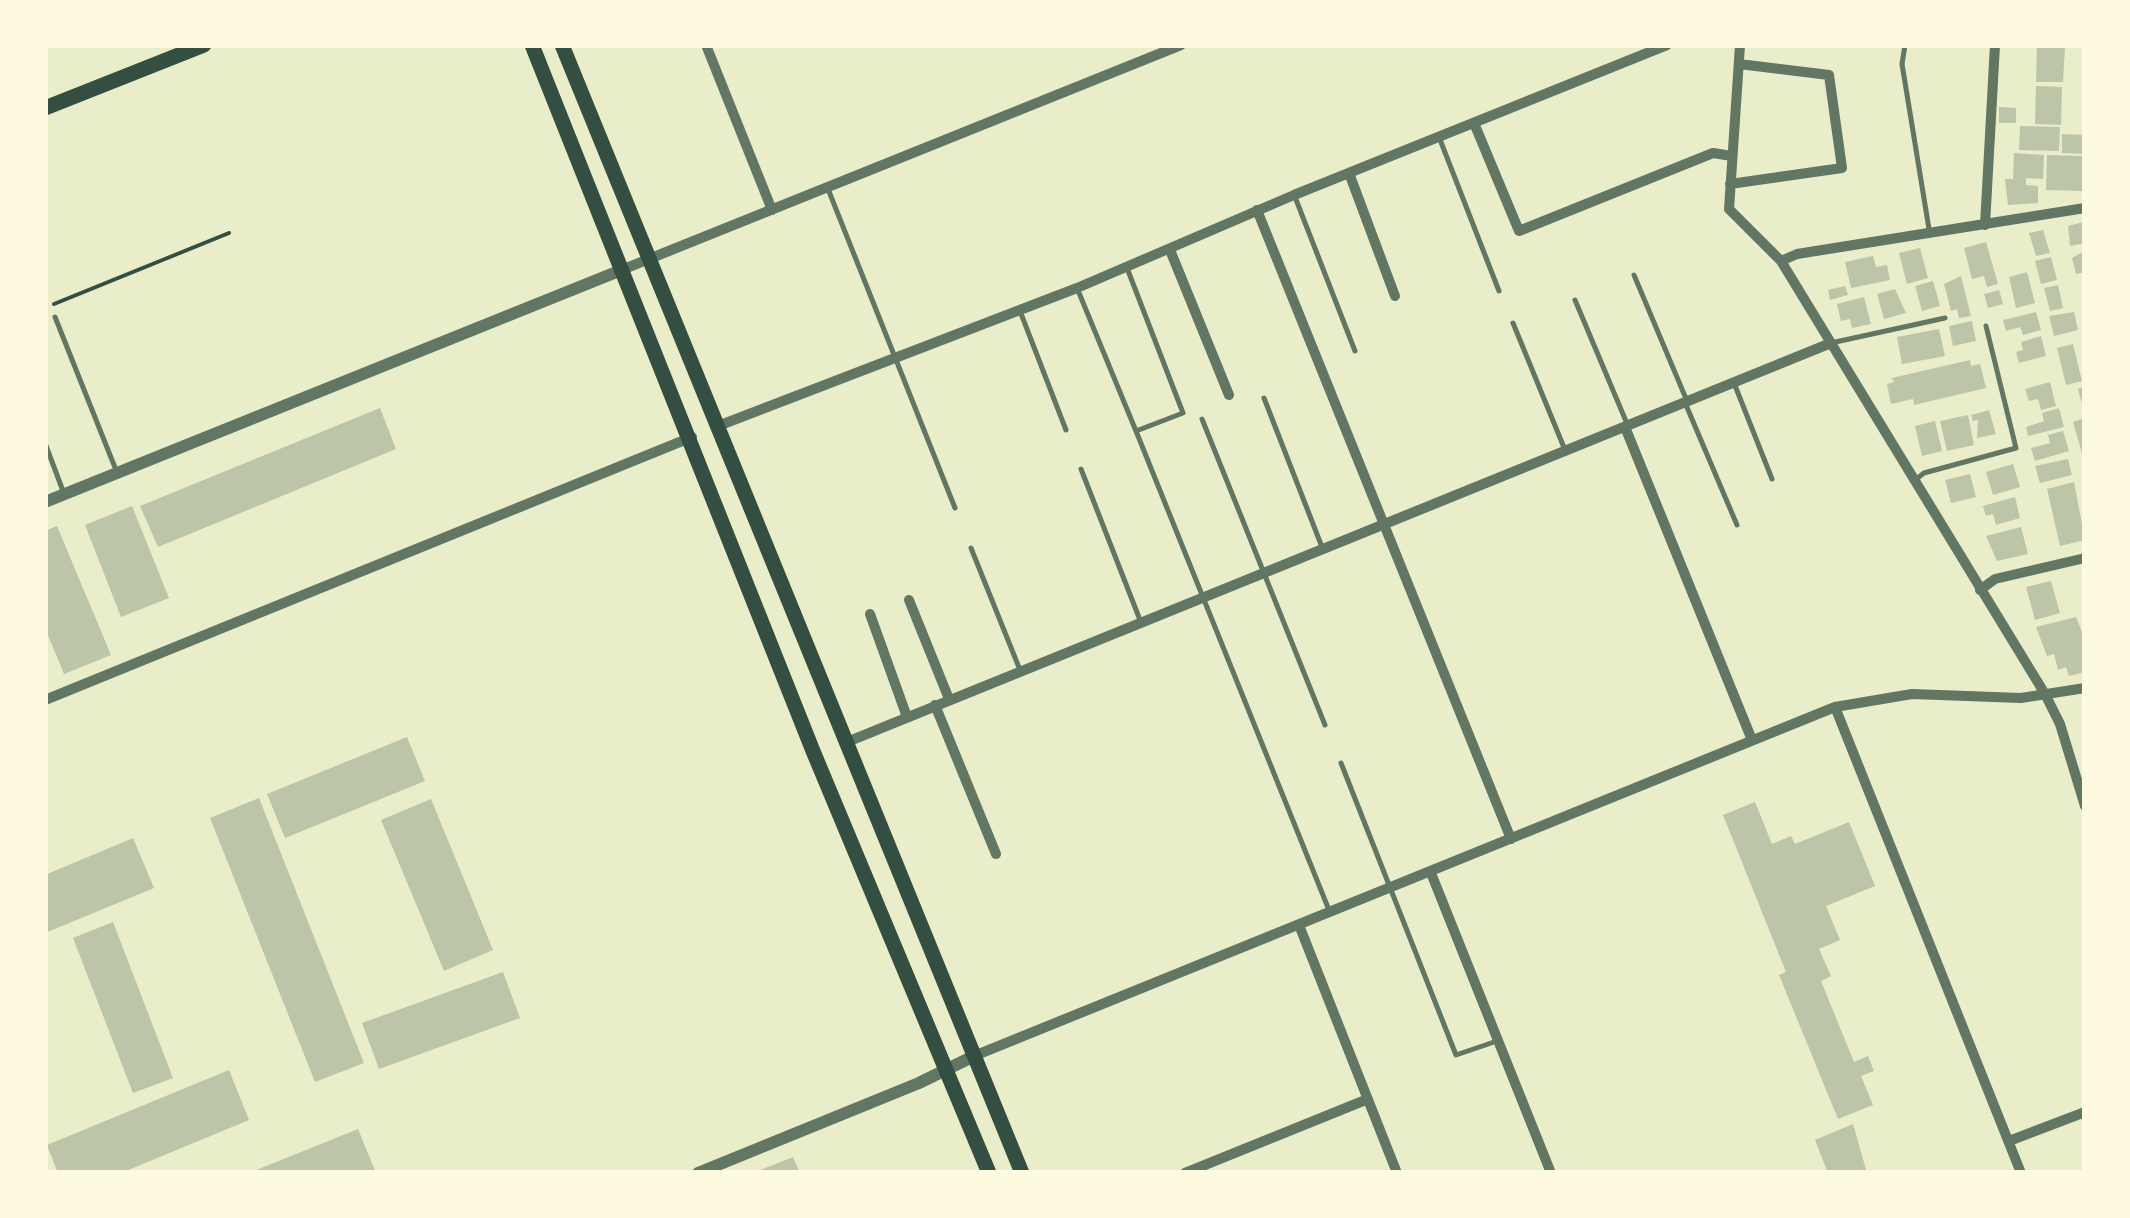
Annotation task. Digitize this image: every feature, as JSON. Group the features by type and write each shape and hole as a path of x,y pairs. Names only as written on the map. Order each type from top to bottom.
{"main road":[{"path":"45,108 204,45"},
{"path":"532,45 692,437 813,751 989,1173"},
{"path":"562,45 1022,1173"}],"street":[{"path":"706,45 772,210"},
{"path":"45,502 1182,45"},
{"path":"718,426 1127,268 1257,210 1668,45"},
{"path":"1740,45 1728,209 1781,261 2045,694 2060,724 2085,806"},
{"path":"1985,225 1995,45"},
{"path":"1730,184 1842,168 1829,75 1739,64"},
{"path":"1474,123 1519,231 1713,153 1732,156"},
{"path":"1349,173 1396,296"},
{"path":"1781,261 1797,254 2085,208"},
{"path":"1257,210 1512,839"},
{"path":"1170,250 1229,394"},
{"path":"847,742 1140,620 1832,343"},
{"path":"1627,426 1752,740"},
{"path":"45,700 692,437"},
{"path":"1980,590 1995,579 2085,558"},
{"path":"909,600 949,699"},
{"path":"870,614 907,716"},
{"path":"698,1173 974,1056 1835,706 1912,694 2021,698 2085,688"},
{"path":"935,705 996,854"},
{"path":"1835,706 2021,1173"},
{"path":"1430,873 1551,1173"},
{"path":"1299,925 1398,1173"},
{"path":"1184,1173 1368,1099"},
{"path":"2009,1141 2085,1112"}],"lane":[{"path":"1904,45 1902,64 1930,235"},
{"path":"1439,138 1499,290"},
{"path":"828,189 955,508"},
{"path":"1294,195 1355,352"},
{"path":"1127,268 1183,412 1136,431"},
{"path":"1634,275 1737,525"},
{"path":"1077,288 1330,912"},
{"path":"1575,300 1627,426"},
{"path":"1019,308 1066,430"},
{"path":"55,316 117,473"},
{"path":"1832,343 1945,318"},
{"path":"1513,324 1566,451"},
{"path":"1913,482 1924,473 2016,448 1986,326"},
{"path":"1734,383 1772,479"},
{"path":"1264,398 1322,547"},
{"path":"1202,419 1325,725"},
{"path":"45,443 64,494"},
{"path":"1081,469 1140,620"},
{"path":"972,548 1020,670"},
{"path":"1341,763 1456,1055 1498,1041"}],"path":[{"path":"45,307 229,232"}],"building":[{"path":"2037,46 2065,47 2063,82 2036,82"},
{"path":"2036,86 2062,87 2061,125 2035,124"},
{"path":"1999,107 2016,108 2016,123 1999,123"},
{"path":"2020,126 2060,127 2059,151 2019,150"},
{"path":"2062,134 2085,135 2085,154 2062,153"},
{"path":"2014,153 2044,155 2043,179 2026,178 2026,185 2038,186 2038,203 2008,205 2005,179 2013,179"},
{"path":"2047,155 2083,156 2082,191 2046,190"},
{"path":"2084,222 2085,243 2070,246 2068,226"},
{"path":"2043,230 2050,253 2036,256 2029,233"},
{"path":"1986,242 1998,284 1987,287 1984,276 1972,279 1964,248"},
{"path":"1920,248 1928,278 1907,284 1899,253"},
{"path":"2085,251 2085,272 2076,274 2072,258"},
{"path":"1873,256 1876,267 1887,265 1890,280 1851,288 1845,262"},
{"path":"2051,257 2057,280 2041,284 2035,261"},
{"path":"2027,272 2035,303 2016,308 2009,277"},
{"path":"1961,276 1971,316 1959,318 1957,309 1951,311 1944,284"},
{"path":"1933,281 1940,306 1922,311 1915,286"},
{"path":"2058,285 2063,308 2050,311 2044,288"},
{"path":"1845,286 1848,295 1830,300 1828,290"},
{"path":"1895,289 1906,313 1884,319 1877,294"},
{"path":"1999,290 2003,304 1988,308 1984,294"},
{"path":"1864,297 1871,324 1852,328 1850,319 1841,321 1837,304"},
{"path":"2036,312 2041,330 2023,335 2020,327 2006,331 2003,320"},
{"path":"2074,312 2078,330 2054,336 2049,316"},
{"path":"1972,321 1976,341 1953,346 1949,326"},
{"path":"1939,329 1945,356 1902,364 1897,337"},
{"path":"2041,336 2046,356 2019,363 2016,352 2023,350 2021,342"},
{"path":"2073,344 2082,381 2066,385 2057,348"},
{"path":"1970,360 1971,366 1980,364 1986,388 1914,405 1913,399 1891,404 1887,384 1894,382 1892,378"},
{"path":"2050,382 2056,406 2041,410 2038,399 2029,401 2025,389"},
{"path":"2085,387 2085,411 2084,411 2078,389"},
{"path":"380,408 396,449 158,547 140,506"},
{"path":"2059,408 2064,427 2028,436 2026,427 2044,421 2042,413"},
{"path":"1989,410 1996,434 1977,438 1978,420 1973,421 1971,415"},
{"path":"1968,415 1974,445 1947,451 1940,421"},
{"path":"2085,418 2085,459 2084,460 2073,422"},
{"path":"1935,421 1942,451 1922,456 1915,426"},
{"path":"2063,431 2069,451 2035,461 2031,448 2050,443 2048,435"},
{"path":"2068,459 2072,475 2040,483 2035,466"},
{"path":"2013,464 2020,487 1993,495 1986,472"},
{"path":"1970,474 1976,497 1951,503 1945,480"},
{"path":"2074,482 2085,540 2060,546 2047,489"},
{"path":"2015,497 2020,518 1996,525 1993,514 1986,516 1983,506"},
{"path":"132,506 169,598 121,617 85,525"},
{"path":"57,526 111,655 64,674 45,628 45,531"},
{"path":"2021,527 2028,554 1997,561 1986,536"},
{"path":"2051,581 2060,613 2035,620 2026,587"},
{"path":"2076,617 2085,640 2085,672 2069,676 2066,667 2058,670 2054,654 2047,656 2036,627"},
{"path":"407,737 425,781 285,838 267,794"},
{"path":"259,798 364,1063 315,1082 210,818"},
{"path":"431,799 493,950 444,971 381,820"},
{"path":"1755,802 1772,844 1791,836 1795,844 1849,822 1875,886 1826,906 1840,940 1819,949 1831,976 1821,981 1854,1062 1868,1056 1874,1071 1861,1076 1873,1105 1838,1119 1779,975 1786,972 1723,815"},
{"path":"133,838 154,888 45,933 45,875"},
{"path":"113,922 173,1078 133,1093 73,938"},
{"path":"503,972 520,1018 379,1069 362,1023"},
{"path":"229,1070 249,1120 121,1173 58,1173 47,1145"},
{"path":"1853,1124 1867,1173 1828,1173 1815,1140"},
{"path":"358,1129 376,1173 249,1173"},
{"path":"793,1157 800,1173 753,1173"}]}
